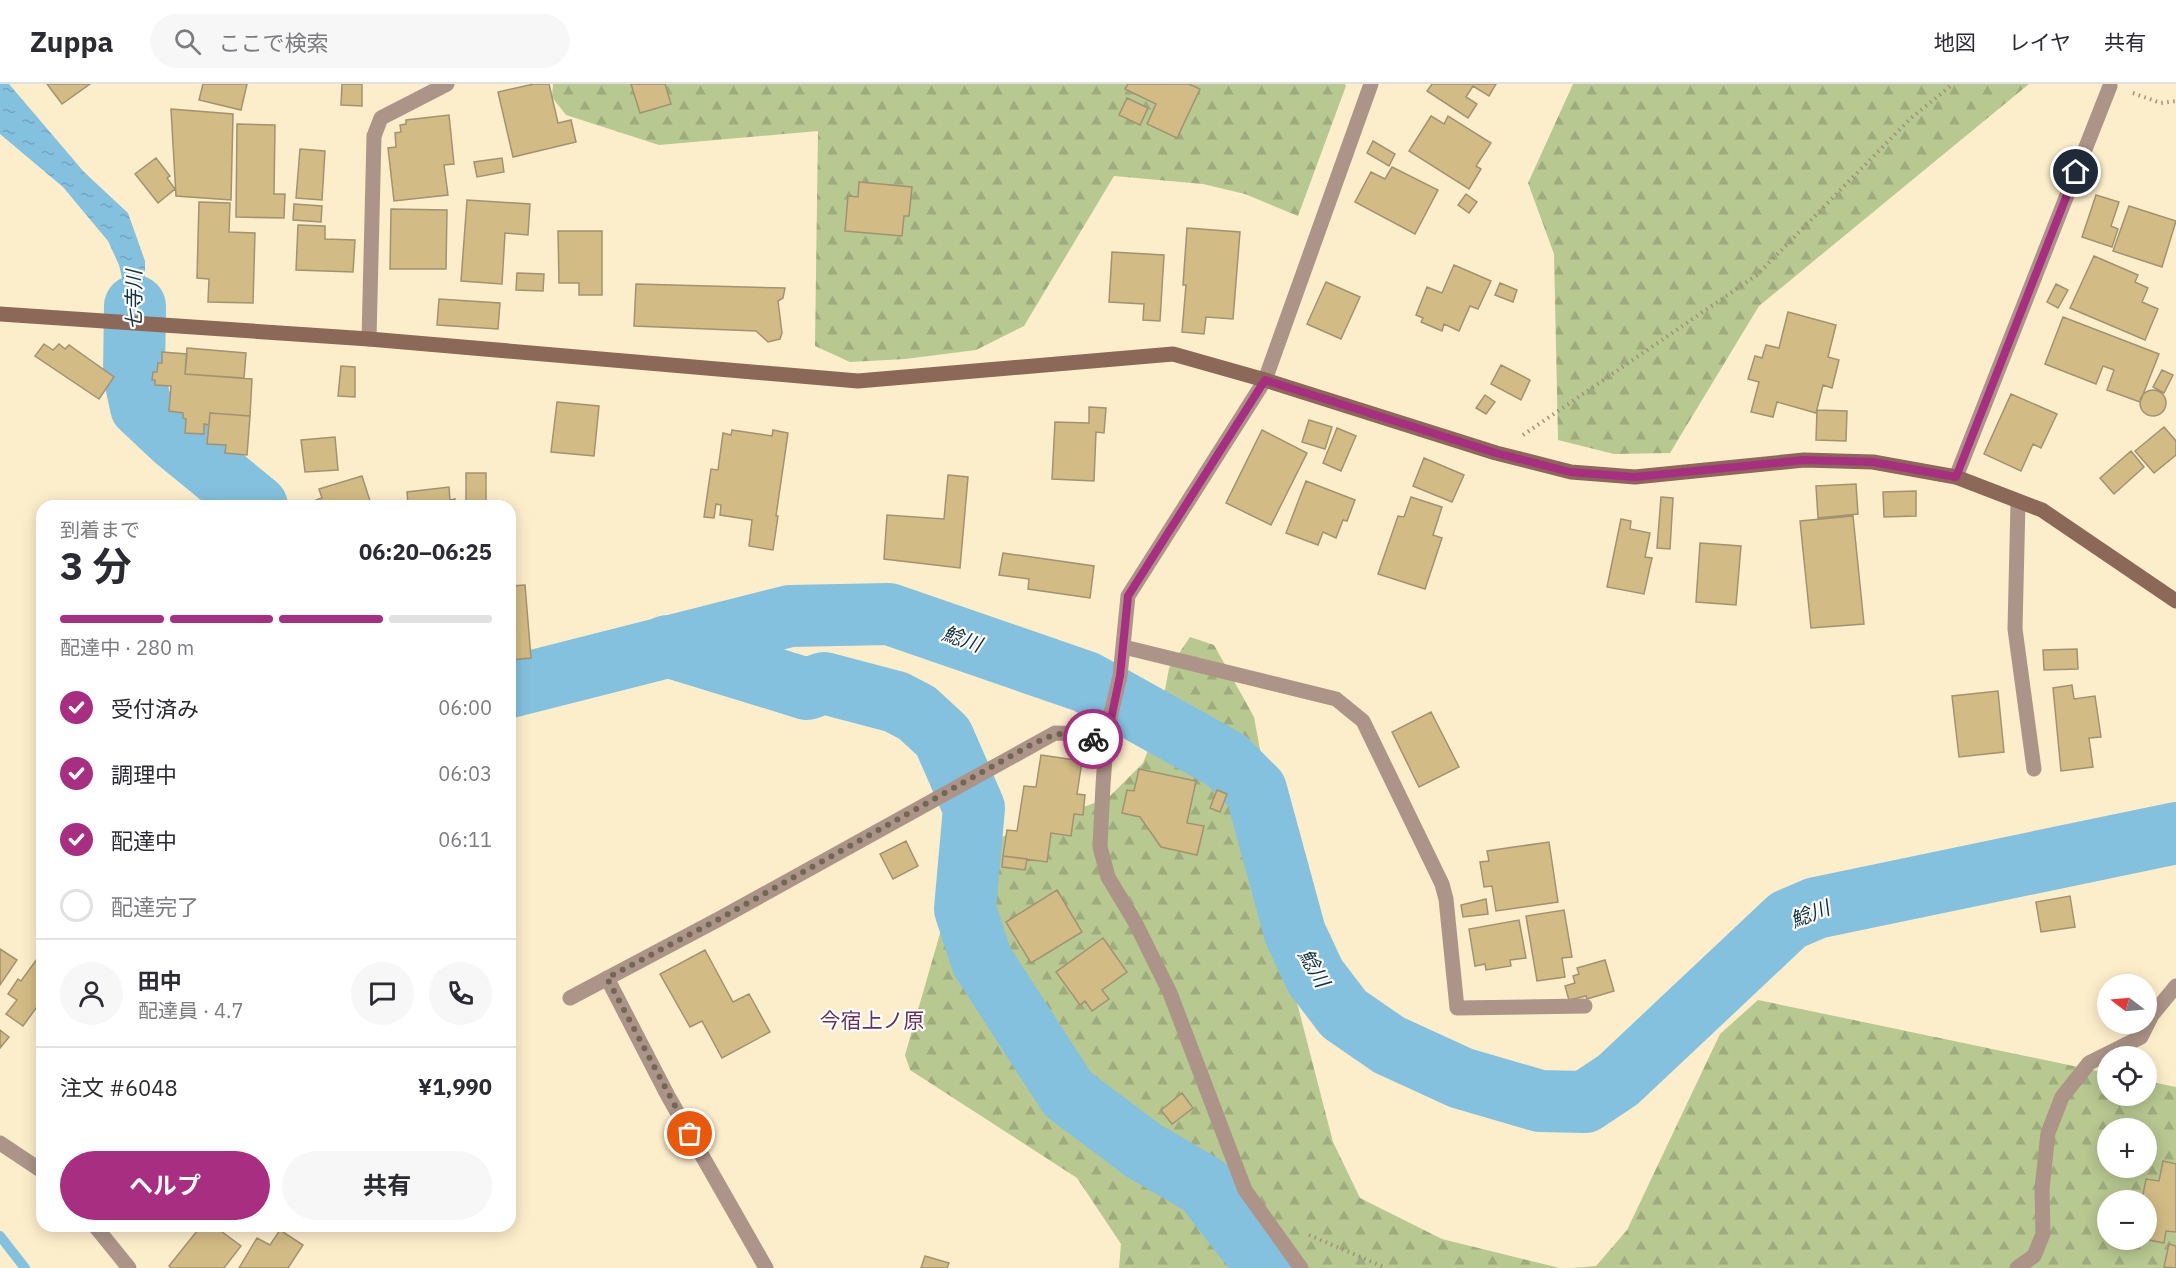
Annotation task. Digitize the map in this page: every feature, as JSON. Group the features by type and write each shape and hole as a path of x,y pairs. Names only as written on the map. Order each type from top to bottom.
{"street":[{"path":"369,339 374,136 381,118 447,84"},
{"path":"1301,1268 1245,1190 1170,993 1136,922 1108,877 1100,847 1107,737 1120,676 1128,596 1265,380 1371,84"},
{"path":"1956,477 2110,86"},
{"path":"0,314 369,339 858,381 1173,354 1265,380 1496,453 1570,472 1635,477 1804,460 1873,462 1956,477 2042,510 2176,601"},
{"path":"2018,502 2015,629 2034,769"},
{"path":"1124,647 1336,699 1364,721 1442,884 1446,899 1457,1008 1585,1006"},
{"path":"570,998 719,919 1055,733 1107,737"},
{"path":"607,978 668,1096 766,1268"},
{"path":"2018,1268 2034,1256 2043,1234 2042,1189 2048,1133 2062,1097 2089,1063 2141,1037 2152,1015 2176,986"},
{"path":"0,1143 36,1167"},
{"path":"100,1232 129,1268"}],"path":[{"path":"1496,453 1757,275 1910,119 1953,84"},
{"path":"2110,86 2161,103 2176,102"},
{"path":"1303,1232 1386,1268"}],"green space":[{"path":"553,84 1345,84 1346,86 1298,216 1245,194 1203,184 1114,176 1024,326 976,350 905,359 850,362 815,346 818,131 659,145 566,115 552,97"},
{"path":"1573,84 2029,84 1759,306 1670,453 1614,454 1558,440 1554,254 1528,183"},
{"path":"1190,637 1214,645 1254,717 1280,858 1273,910 1333,1142 1360,1198 1442,1239 1560,1268 1119,1268 1121,1244 1077,1178 910,1070 905,1055 958,871 996,839 1108,798 1143,763 1159,723 1169,668"},
{"path":"1758,1000 2097,1071 2097,1106 2157,1106 2157,1083 2176,1087 2176,1268 1571,1268 1596,1266 1627,1230 1720,1034"}],"water":[{"path":"0,84 9,84 84,172 128,213 145,261 145,300 139,388 129,401 122,382 125,291 119,265 108,241 63,187 0,134"}],"building":[{"path":"47,84 90,84 62,104"},
{"path":"203,84 247,84 241,110 199,100"},
{"path":"342,84 362,84 362,106 341,105"},
{"path":"534,84 549,84 558,123 571,120 576,142 513,157 498,92"},
{"path":"631,84 665,84 671,104 640,113"},
{"path":"1128,84 1189,84 1200,89 1177,138 1147,124 1156,104 1125,89"},
{"path":"1432,84 1496,84 1489,96 1473,86 1466,97 1477,104 1468,118 1427,91"},
{"path":"1127,98 1148,108 1140,125 1119,115"},
{"path":"171,109 233,114 231,200 176,196"},
{"path":"449,115 454,164 444,165 448,195 394,201 388,148 396,147 395,133 401,132 400,125 406,124 406,120"},
{"path":"1431,116 1444,124 1448,116 1491,143 1476,166 1481,169 1469,189 1409,151"},
{"path":"237,124 275,125 274,194 285,194 284,218 236,217"},
{"path":"1373,141 1395,154 1389,166 1367,153"},
{"path":"300,149 325,151 322,200 296,198"},
{"path":"156,158 170,176 167,178 175,189 158,203 135,174"},
{"path":"502,158 504,172 477,177 474,162"},
{"path":"1392,167 1438,190 1415,234 1355,202 1371,172 1385,179"},
{"path":"859,182 912,187 909,216 904,216 902,236 845,231 848,196 858,197"},
{"path":"1466,194 1477,202 1469,213 1458,205"},
{"path":"2096,195 2119,202 2111,226 2118,229 2112,247 2082,237"},
{"path":"467,200 530,204 528,235 505,233 502,284 461,281"},
{"path":"199,202 230,203 229,232 255,233 253,303 208,302 209,279 197,278"},
{"path":"294,204 322,206 321,222 293,220"},
{"path":"2129,206 2176,221 2162,267 2113,251"},
{"path":"391,209 447,210 446,269 390,269"},
{"path":"298,225 325,226 325,239 355,240 353,272 296,270"},
{"path":"1187,228 1240,232 1233,319 1206,317 1204,334 1182,332"},
{"path":"558,231 602,231 602,295 579,295 579,283 559,283"},
{"path":"1112,252 1164,255 1160,321 1143,320 1144,304 1109,302"},
{"path":"2094,256 2138,275 2135,282 2148,288 2142,302 2158,309 2145,340 2070,308"},
{"path":"1454,265 1491,281 1478,309 1470,306 1459,331 1444,324 1442,331 1421,322 1423,318 1416,315 1427,287 1442,293"},
{"path":"517,273 544,274 543,291 516,290"},
{"path":"1326,282 1360,297 1341,339 1307,324"},
{"path":"1500,283 1517,290 1513,302 1495,295"},
{"path":"636,284 785,288 783,298 778,301 782,333 780,339 768,342 756,331 634,326"},
{"path":"2056,284 2068,290 2058,308 2047,302"},
{"path":"439,299 500,303 498,329 437,325"},
{"path":"1788,312 1836,325 1828,357 1839,360 1832,388 1823,385 1816,413 1777,402 1773,417 1751,412 1759,382 1748,379 1755,356 1762,358 1766,345 1779,348"},
{"path":"2063,317 2159,354 2140,402 2107,390 2114,370 2103,366 2096,384 2045,364"},
{"path":"44,344 53,350 59,344 65,349 69,345 114,377 99,399 35,356"},
{"path":"187,348 246,353 244,378 185,374"},
{"path":"162,352 187,354 185,374 252,379 250,416 210,413 209,425 204,424 204,434 185,433 186,419 183,418 183,413 169,411 171,386 155,385 155,380 152,380 153,372 157,372 158,363 162,363"},
{"path":"1501,365 1530,380 1521,400 1491,384"},
{"path":"341,366 355,367 355,397 338,396"},
{"path":"2162,370 2173,375 2164,393 2153,387"},
{"path":"2153,390 2162,394 2166,403 2162,412 2153,416 2144,412 2140,403 2144,394"},
{"path":"2011,394 2057,414 2041,448 2033,444 2021,471 1984,454"},
{"path":"1485,395 1495,402 1486,414 1476,408"},
{"path":"557,402 599,406 594,456 551,452"},
{"path":"1089,407 1106,408 1104,433 1096,432 1094,481 1052,479 1055,422 1089,423"},
{"path":"1817,410 1847,411 1846,441 1816,440"},
{"path":"210,413 250,416 247,455 225,453 226,445 207,444"},
{"path":"1309,420 1332,427 1325,449 1302,442"},
{"path":"2164,427 2176,441 2176,455 2154,473 2135,451"},
{"path":"1337,428 1356,436 1341,471 1323,463"},
{"path":"732,430 772,436 773,430 788,433 773,550 749,546 752,520 720,515 721,505 716,504 714,518 704,517 711,469 718,470 723,433 731,435"},
{"path":"1262,430 1307,453 1271,525 1226,503"},
{"path":"335,437 338,470 305,472 301,440"},
{"path":"2131,451 2144,467 2114,494 2100,478"},
{"path":"1424,458 1464,475 1452,502 1413,486"},
{"path":"466,473 486,473 486,500 466,500"},
{"path":"948,475 968,477 960,568 884,559 887,515 944,519"},
{"path":"362,476 370,500 316,500 322,498 319,489"},
{"path":"1306,481 1355,500 1347,521 1343,520 1336,538 1323,532 1318,545 1286,533"},
{"path":"1856,484 1858,514 1818,518 1816,486"},
{"path":"449,487 450,500 408,500 407,492"},
{"path":"1916,491 1916,516 1884,517 1883,492"},
{"path":"1411,497 1442,507 1433,535 1442,538 1425,589 1378,574 1398,516 1404,517"},
{"path":"1661,497 1673,498 1670,549 1657,548"},
{"path":"1853,516 1864,624 1811,628 1800,521"},
{"path":"1621,519 1631,521 1630,529 1650,533 1645,557 1652,558 1644,594 1607,587"},
{"path":"1700,543 1741,546 1736,605 1696,602"},
{"path":"1003,553 1094,566 1090,598 1028,589 1029,579 999,575"},
{"path":"525,585 531,658 516,659 516,586"},
{"path":"2077,649 2078,669 2044,670 2043,650"},
{"path":"2072,685 2074,699 2095,696 2101,737 2089,738 2093,767 2061,771 2053,688"},
{"path":"1998,691 2004,752 1959,757 1952,696"},
{"path":"1431,712 1459,767 1419,787 1392,732"},
{"path":"1041,755 1082,761 1077,794 1085,795 1083,815 1074,814 1071,836 1051,833 1047,862 1003,856 1007,830 1017,831 1024,786 1036,787"},
{"path":"1139,769 1196,781 1187,823 1204,826 1197,855 1161,847 1140,817 1122,813 1127,790 1134,791"},
{"path":"1217,790 1227,794 1220,812 1210,808"},
{"path":"906,841 918,866 893,879 880,854"},
{"path":"1549,842 1558,902 1496,911 1492,886 1484,887 1480,862 1489,861 1487,851"},
{"path":"1003,856 1027,859 1025,870 1002,867"},
{"path":"1057,890 1082,932 1031,963 1006,922"},
{"path":"2070,896 2075,927 2041,932 2036,902"},
{"path":"1486,899 1488,914 1463,917 1461,905"},
{"path":"1564,910 1572,957 1562,958 1565,977 1537,981 1526,916"},
{"path":"1519,920 1526,958 1510,960 1511,966 1486,970 1485,964 1475,966 1469,929"},
{"path":"1103,938 1127,972 1102,990 1109,999 1092,1011 1085,1001 1080,1005 1056,972"},
{"path":"0,949 17,960 0,985"},
{"path":"705,950 733,1002 749,994 770,1032 722,1058 702,1021 690,1027 660,974"},
{"path":"36,960 36,1008 23,1026 6,1014 17,1000 8,994 18,979 21,981"},
{"path":"1605,960 1614,991 1587,999 1586,996 1569,1000 1565,986 1575,983 1573,976 1579,974 1577,968"},
{"path":"0,1030 9,1037 0,1048"},
{"path":"1182,1093 1193,1108 1172,1124 1161,1110"},
{"path":"2163,1161 2176,1164 2176,1232 2166,1231 2164,1243 2157,1242 2157,1190 2144,1190 2146,1179 2159,1181"},
{"path":"196,1232 222,1232 241,1246 224,1268 171,1268 169,1266"},
{"path":"279,1232 283,1232 303,1245 288,1268 239,1268 257,1238 270,1245"},
{"path":"2169,1244 2176,1246 2176,1268 2164,1267"},
{"path":"925,1256 949,1263 947,1268 921,1268"}],"waterway":[{"name":"七寺川","path":"135,306 134,374 141,407 174,438 250,500"},
{"name":"鯰川","path":"516,685 790,616 889,614 1086,682 1226,760 1256,790 1295,933 1315,976 1344,1014 1389,1045 1461,1078 1540,1101 1585,1102 1618,1080 1788,920 1816,908 2176,833"},
{"path":"667,646 807,689 824,683 896,702 917,713 943,737 974,808 965,909 982,961 1068,1094 1144,1151 1204,1186 1257,1254 1262,1268"},
{"path":"0,1236 25,1268"}],"way so far":[{"path":"690,1134 607,978 719,919 1055,733 1080,734 1093,739"}],"district":[{"name":"今宿上ノ原","path":"872,1021"}],"route":[{"path":"1093,739 1106,743 1120,676 1128,596 1265,380 1496,453 1570,472 1635,477 1804,460 1873,462 1956,477 2076,172"}]}
